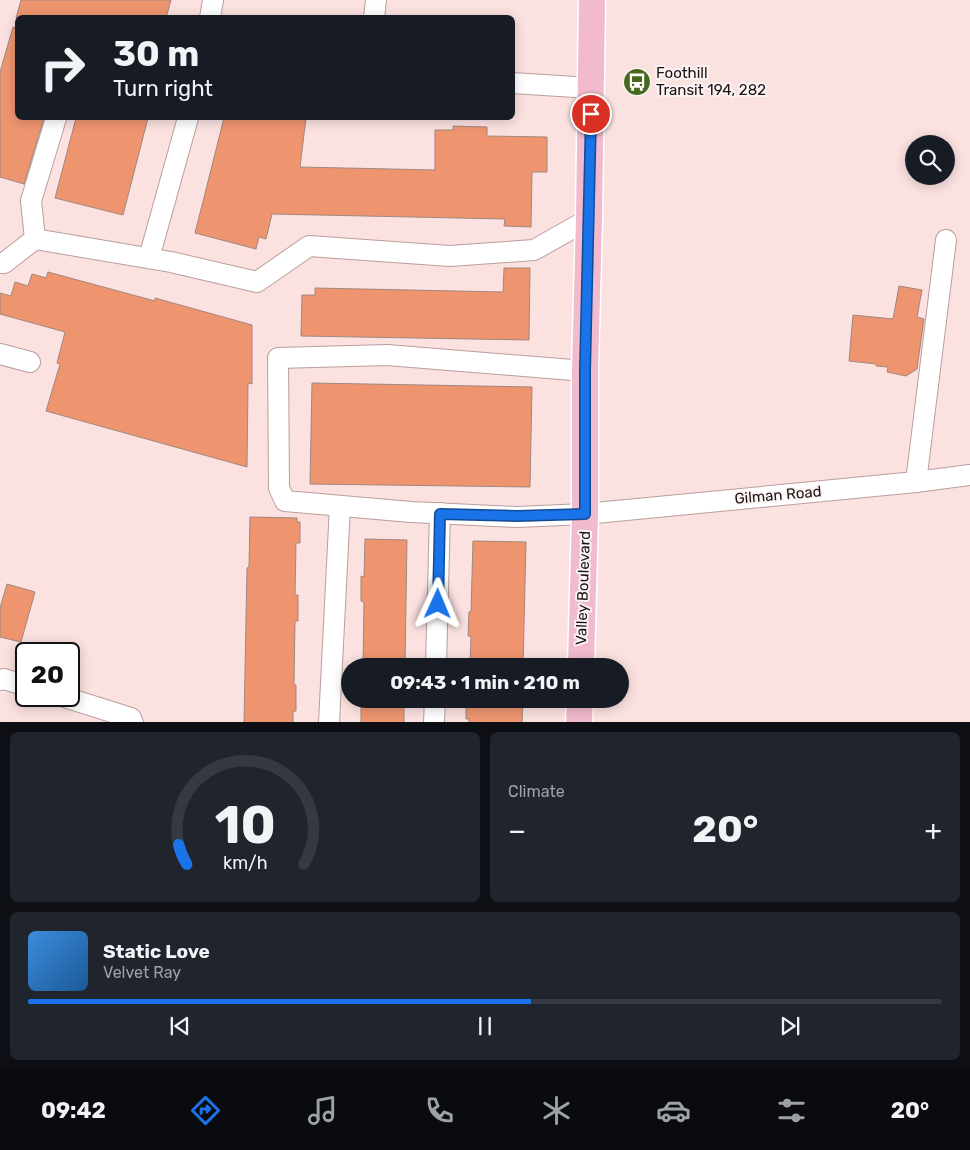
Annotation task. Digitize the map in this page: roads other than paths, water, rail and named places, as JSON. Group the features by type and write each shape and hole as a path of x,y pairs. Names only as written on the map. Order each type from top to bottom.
{"main road":[{"name":"Valley Boulevard","path":"581,658 585,514 585,371 590,219 592,0"},
{"path":"579,722 580,708"}],"street":[{"path":"211,15 214,0"},
{"path":"374,15 376,0"},
{"path":"515,82 591,88"},
{"path":"35,239 31,201 55,120"},
{"path":"149,258 187,120"},
{"path":"0,263 4,263 35,239 149,258 258,282 308,246 450,256 534,250 590,219"},
{"path":"916,482 946,240"},
{"path":"0,354 30,362"},
{"name":"Gilman Road","path":"585,371 387,355 278,358 279,488 285,501 440,514 517,516 585,514 916,482 970,475"},
{"path":"329,722 340,506"},
{"path":"436,658 440,514"},
{"path":"0,680 4,679 15,682"},
{"path":"80,702 131,718 133,722"},
{"path":"434,722 435,708"}],"place":[{"name":"Foothill Transit 194, 282","path":"637,82"}]}
